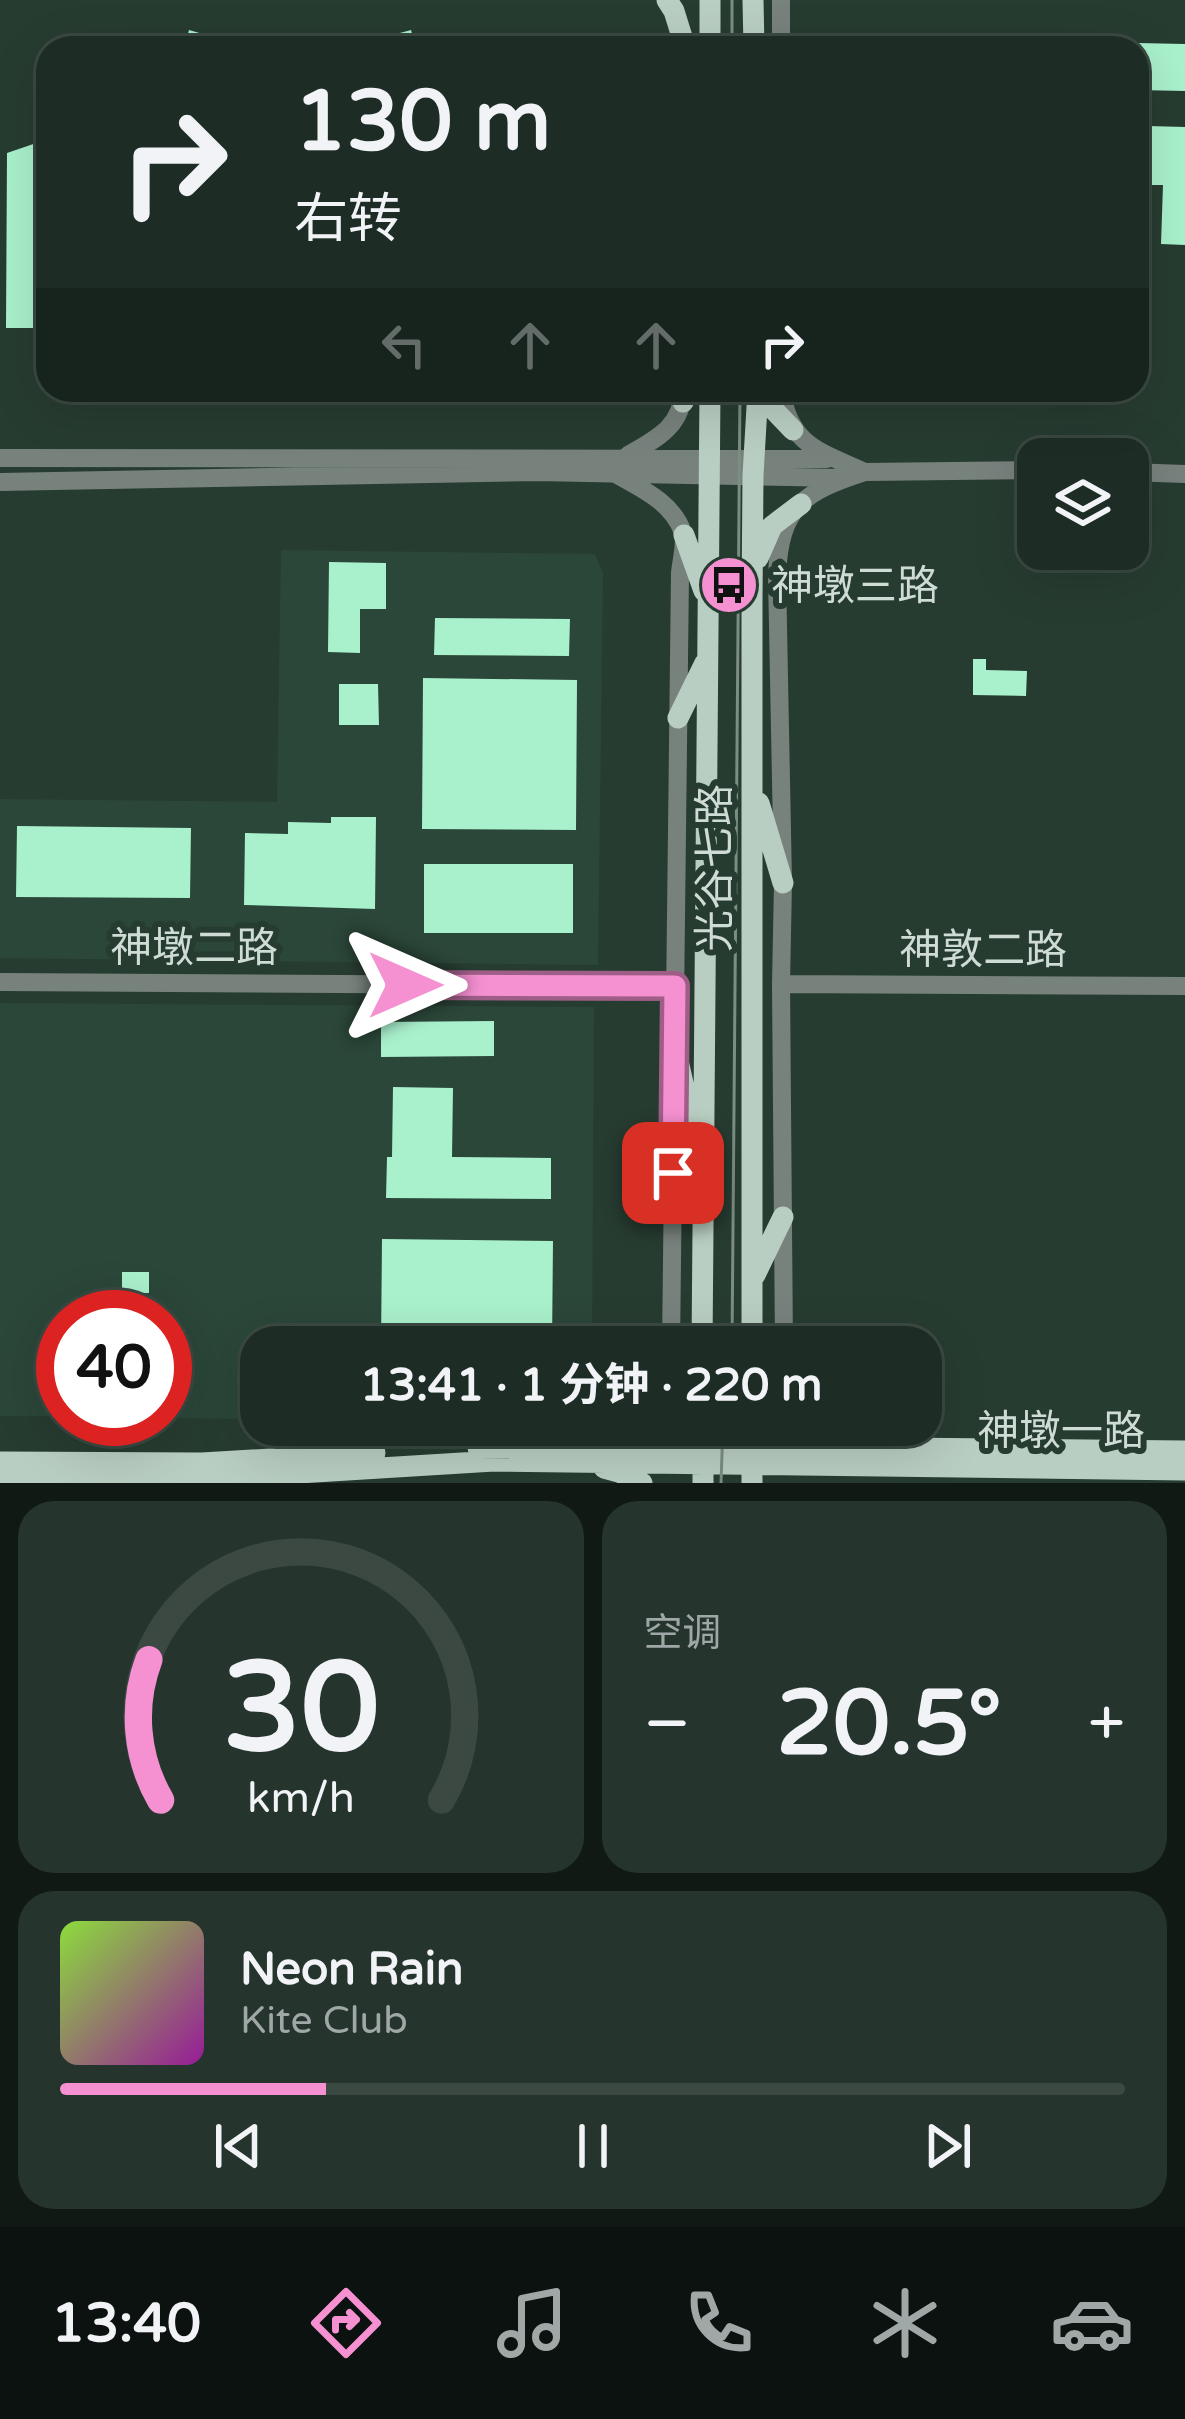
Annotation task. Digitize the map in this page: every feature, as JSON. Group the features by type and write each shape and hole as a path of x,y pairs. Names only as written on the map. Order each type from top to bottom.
{"main road":[{"path":"667,0 681,36"},
{"path":"710,0 710,36"},
{"path":"753,0 754,36"},
{"name":"光谷七路","path":"702,1326 710,402"},
{"name":"光谷七路","path":"752,1326 752,601 760,402"},
{"path":"767,402 793,430"},
{"path":"752,601 758,554 772,526 801,504"},
{"path":"684,535 708,600"},
{"path":"678,718 707,657"},
{"path":"753,782 783,883"},
{"path":"674,1043 704,1174"},
{"path":"752,1281 783,1217"},
{"name":"神墩一路","path":"0,1462 202,1463 497,1446"},
{"name":"神墩一路","path":"535,1446 752,1455 884,1448 1185,1451"},
{"name":"神墩一路","path":"0,1478 201,1479 703,1454"},
{"name":"神墩一路","path":"752,1455 853,1466 1185,1471"},
{"path":"580,1462 642,1483"},
{"path":"820,1483 853,1466"}],"street":[{"path":"683,0 683,36"},
{"path":"781,0 781,36"},
{"path":"781,23 796,0"},
{"path":"0,482 537,472 619,466 672,426 682,402"},
{"path":"783,402 793,430 850,470"},
{"path":"0,458 1017,470"},
{"path":"619,466 666,507 684,535 671,1326"},
{"path":"784,1326 778,541 801,504 850,470"},
{"path":"1149,473 1185,474"},
{"name":"神墩二路","path":"0,982 675,986"},
{"name":"神敦二路","path":"781,984 1185,986"},
{"path":"872,1446 884,1448"}],"shaded area":[{"path":"281,550 595,554 603,573 598,965 0,958 0,799 277,802"},
{"path":"0,1003 594,1007 592,1326 240,1326 240,1419 192,1418 192,1290 36,1290 36,1416 0,1416"}],"building":[{"path":"1149,43 1185,44 1185,91 1149,90"},
{"path":"1149,126 1185,127 1185,245 1161,244 1163,185 1149,185"},
{"path":"36,143 36,328 6,328 7,153"},
{"path":"329,562 386,563 386,609 360,609 360,653 328,652"},
{"path":"435,618 570,619 569,656 434,655"},
{"path":"973,659 986,659 986,670 1027,671 1026,696 973,695"},
{"path":"423,678 577,680 576,830 422,829"},
{"path":"339,684 378,684 379,725 339,725"},
{"path":"331,817 376,817 375,909 244,905 245,833 288,834 288,822 331,823"},
{"path":"17,826 191,828 190,898 16,897"},
{"path":"424,864 573,864 573,933 424,933"},
{"path":"494,1021 494,1056 381,1057 381,1022"},
{"path":"393,1087 453,1088 452,1157 551,1158 551,1199 386,1198"},
{"path":"382,1239 553,1241 552,1326 381,1326"},
{"path":"122,1272 149,1272 149,1290 122,1290"}],"tram line":[{"path":"732,0 732,36"},
{"path":"732,1326 740,402"},
{"path":"721,1483 722,1446"}],"place":[{"name":"神墩三路","path":"729,585"}],"route":[{"path":"405,985 675,986 673,1173"}]}
